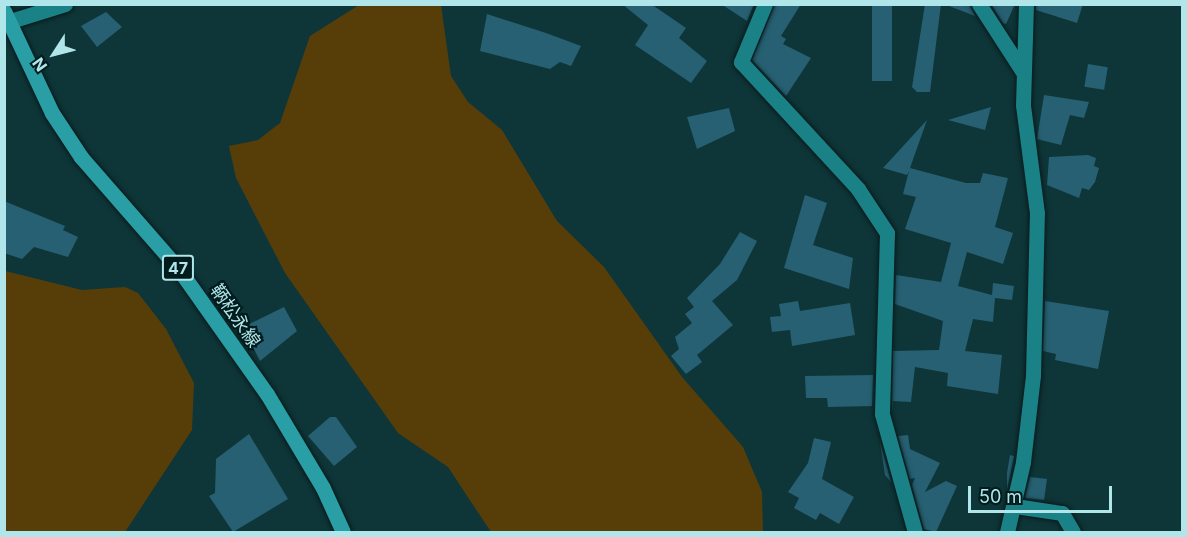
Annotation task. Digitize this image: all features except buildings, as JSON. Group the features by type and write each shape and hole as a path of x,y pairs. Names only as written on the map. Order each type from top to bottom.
{"main road":[{"name":"鞆松永線","path":"6,19 52,113 81,157 178,268 267,394 323,488 343,532"}],"street":[{"path":"6,19 65,4"},
{"path":"765,4 741,62 858,189 887,233 882,414 915,532"},
{"path":"979,4 1023,72"},
{"path":"1007,532 1015,506 1033,375 1037,213 1023,72 1026,4"},
{"path":"1015,506 1062,513 1073,532"}],"shaded area":[{"path":"359,5 441,5 451,76 468,102 502,130 557,221 604,267 682,377 743,447 762,492 763,532 491,532 448,467 398,433 285,273 236,178 229,146 258,140 280,123 310,36"},
{"path":"5,271 82,290 125,287 138,293 166,329 194,383 192,430 125,532 5,532"}]}
